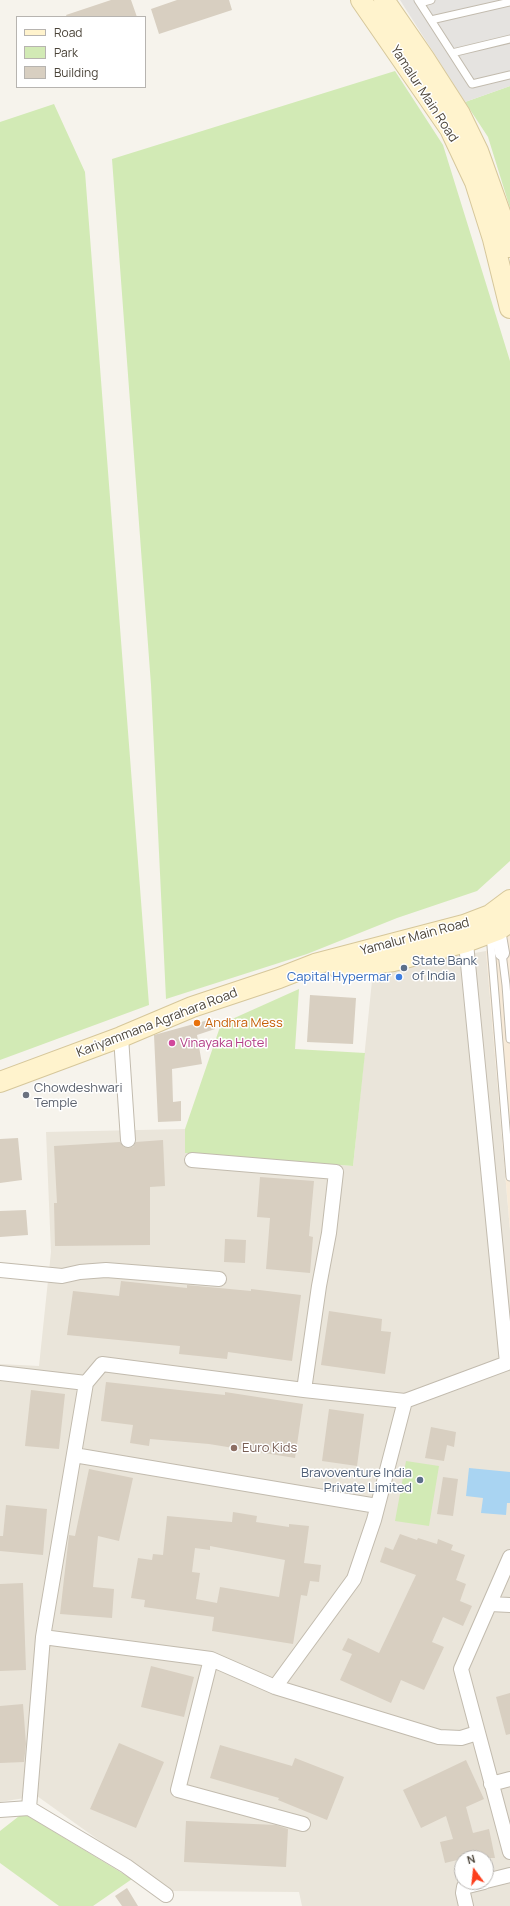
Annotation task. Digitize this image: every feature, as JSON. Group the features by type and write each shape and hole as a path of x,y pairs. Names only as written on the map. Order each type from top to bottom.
{"street":[{"name":"Yamalur Main Road","path":"361,0 450,129 475,182 494,239 510,308"},
{"name":"Yamalur Main Road","path":"384,0 460,114 478,151 502,218 510,247"},
{"name":"Yamalur Main Road","path":"315,964 465,934 492,924 510,900"},
{"path":"492,924 502,953"},
{"path":"29,1808 43,1637 86,1383 102,1364 304,1390 405,1400 509,1363 465,934 393,961 279,978"},
{"name":"Kariyammana Agrahara Road","path":"0,1082 121,1037 192,1007 279,978 315,964"},
{"path":"121,1037 128,1140"},
{"path":"192,1160 336,1172 329,1233 319,1286 304,1390"},
{"path":"0,1270 62,1276 80,1272 106,1270 219,1279"},
{"path":"0,1373 86,1383"},
{"path":"275,1687 354,1579 377,1506 405,1400"},
{"path":"74,1455 377,1506"},
{"path":"510,1557 461,1669 510,1852"},
{"path":"490,1604 510,1605"},
{"path":"43,1637 210,1659 275,1687 439,1737 461,1738 477,1733"},
{"path":"210,1659 178,1790 303,1824"},
{"path":"491,1784 510,1779"},
{"path":"0,1810 29,1808 126,1866 166,1895"},
{"path":"494,1880 510,1876"},
{"path":"464,1890 466,1906"}],"lane":[{"path":"431,0 419,1 472,84 510,75"},
{"path":"431,20 510,2"},
{"path":"452,52 510,39"},
{"path":"492,924 510,1177"},
{"path":"502,953 510,1039"}],"shaded area":[{"path":"400,0 510,0 510,86 465,102"},
{"path":"510,933 510,1230 486,951"},
{"path":"486,951 510,1230 510,1906 302,1906 299,1892 170,1891 37,1796 0,1802 0,1364 39,1366 51,1252 46,1132 185,1129 186,1153 353,1166 373,971"}],"green space":[{"path":"395,71 443,145 510,361 510,861 477,891 397,918 307,954 166,999 151,685 112,159"},
{"path":"510,86 510,208 488,137 465,102"},
{"path":"54,104 85,172 149,1005 0,1060 0,122"},
{"path":"299,989 295,1049 365,1053 353,1166 185,1153 185,1129 221,1024"},
{"path":"406,1461 439,1466 429,1526 395,1521"},
{"path":"23,1813 132,1879 93,1906 59,1906 0,1863 0,1831"}],"water":[{"path":"469,1468 510,1472 510,1503 507,1503 506,1515 481,1513 483,1498 466,1496"}],"building":[{"path":"111,0 131,0 137,16 66,16"},
{"path":"177,0 229,0 232,10 159,34 151,9"},
{"path":"310,995 356,998 353,1044 307,1042"},
{"path":"212,1019 215,1029 197,1035 202,1064 172,1069 173,1102 181,1101 181,1121 158,1122 154,1035"},
{"path":"18,1138 22,1180 0,1183 0,1139"},
{"path":"163,1140 165,1186 150,1187 150,1245 55,1246 54,1203 57,1203 54,1146 120,1142 124,1147 128,1148 133,1147 136,1142"},
{"path":"260,1177 314,1181 309,1236 313,1237 310,1273 266,1269 270,1218 257,1217"},
{"path":"26,1210 28,1235 0,1237 0,1211"},
{"path":"225,1239 246,1240 245,1263 224,1262"},
{"path":"121,1281 187,1288 187,1285 251,1291 251,1289 301,1295 292,1361 228,1352 227,1359 179,1354 180,1346 67,1335 73,1291 119,1296"},
{"path":"329,1311 382,1319 381,1331 391,1332 385,1374 321,1365"},
{"path":"106,1382 225,1395 225,1392 303,1404 295,1458 209,1444 150,1439 149,1446 130,1443 133,1425 101,1421"},
{"path":"31,1390 65,1394 59,1449 25,1446"},
{"path":"329,1409 364,1414 357,1466 322,1461"},
{"path":"431,1427 456,1432 454,1447 447,1445 444,1461 425,1458"},
{"path":"89,1469 133,1478 119,1541 98,1536 93,1587 114,1589 112,1618 60,1614 69,1535 75,1536"},
{"path":"443,1477 458,1479 453,1516 437,1514"},
{"path":"6,1505 47,1509 43,1555 0,1551 0,1536 3,1536"},
{"path":"233,1512 257,1516 256,1522 289,1527 289,1524 309,1526 304,1563 321,1565 319,1582 310,1581 307,1596 301,1595 293,1644 212,1631 214,1617 144,1607 145,1600 131,1598 138,1558 152,1560 153,1554 163,1555 167,1516 232,1522","holes":["210,1546 285,1560 279,1597 220,1587 217,1603 196,1599 200,1573 192,1572 195,1548 210,1550"]},
{"path":"400,1534 417,1540 418,1538 437,1544 438,1539 453,1545 451,1550 465,1555 456,1580 466,1584 460,1601 472,1606 463,1626 443,1617 432,1642 444,1647 424,1690 401,1680 391,1703 340,1680 352,1654 342,1650 348,1638 379,1653 416,1575 380,1562 385,1547 393,1550"},
{"path":"23,1583 26,1670 0,1671 0,1584"},
{"path":"151,1666 194,1677 184,1717 141,1707"},
{"path":"510,1693 510,1734 506,1735 496,1697"},
{"path":"23,1704 26,1744 24,1762 0,1763 0,1706"},
{"path":"119,1743 164,1762 136,1828 90,1809"},
{"path":"220,1745 292,1766 295,1758 344,1777 327,1820 278,1800 279,1798 210,1778"},
{"path":"466,1760 484,1799 466,1807 473,1833 489,1829 493,1850 454,1850 454,1861 445,1863 440,1842 453,1839 446,1816 421,1828 403,1790"},
{"path":"186,1821 276,1825 288,1829 286,1867 184,1862"},
{"path":"127,1888 138,1906 122,1906 115,1896"}],"place":[{"name":"State Bank of India","path":"404,968"},
{"name":"Capital Hypermar","path":"399,977"},
{"name":"Andhra Mess","path":"197,1023"},
{"name":"Vinayaka Hotel","path":"172,1043"},
{"name":"Chowdeshwari Temple","path":"26,1095"},
{"name":"Euro Kids","path":"234,1448"},
{"name":"Bravoventure India Private Limited","path":"420,1480"}]}
